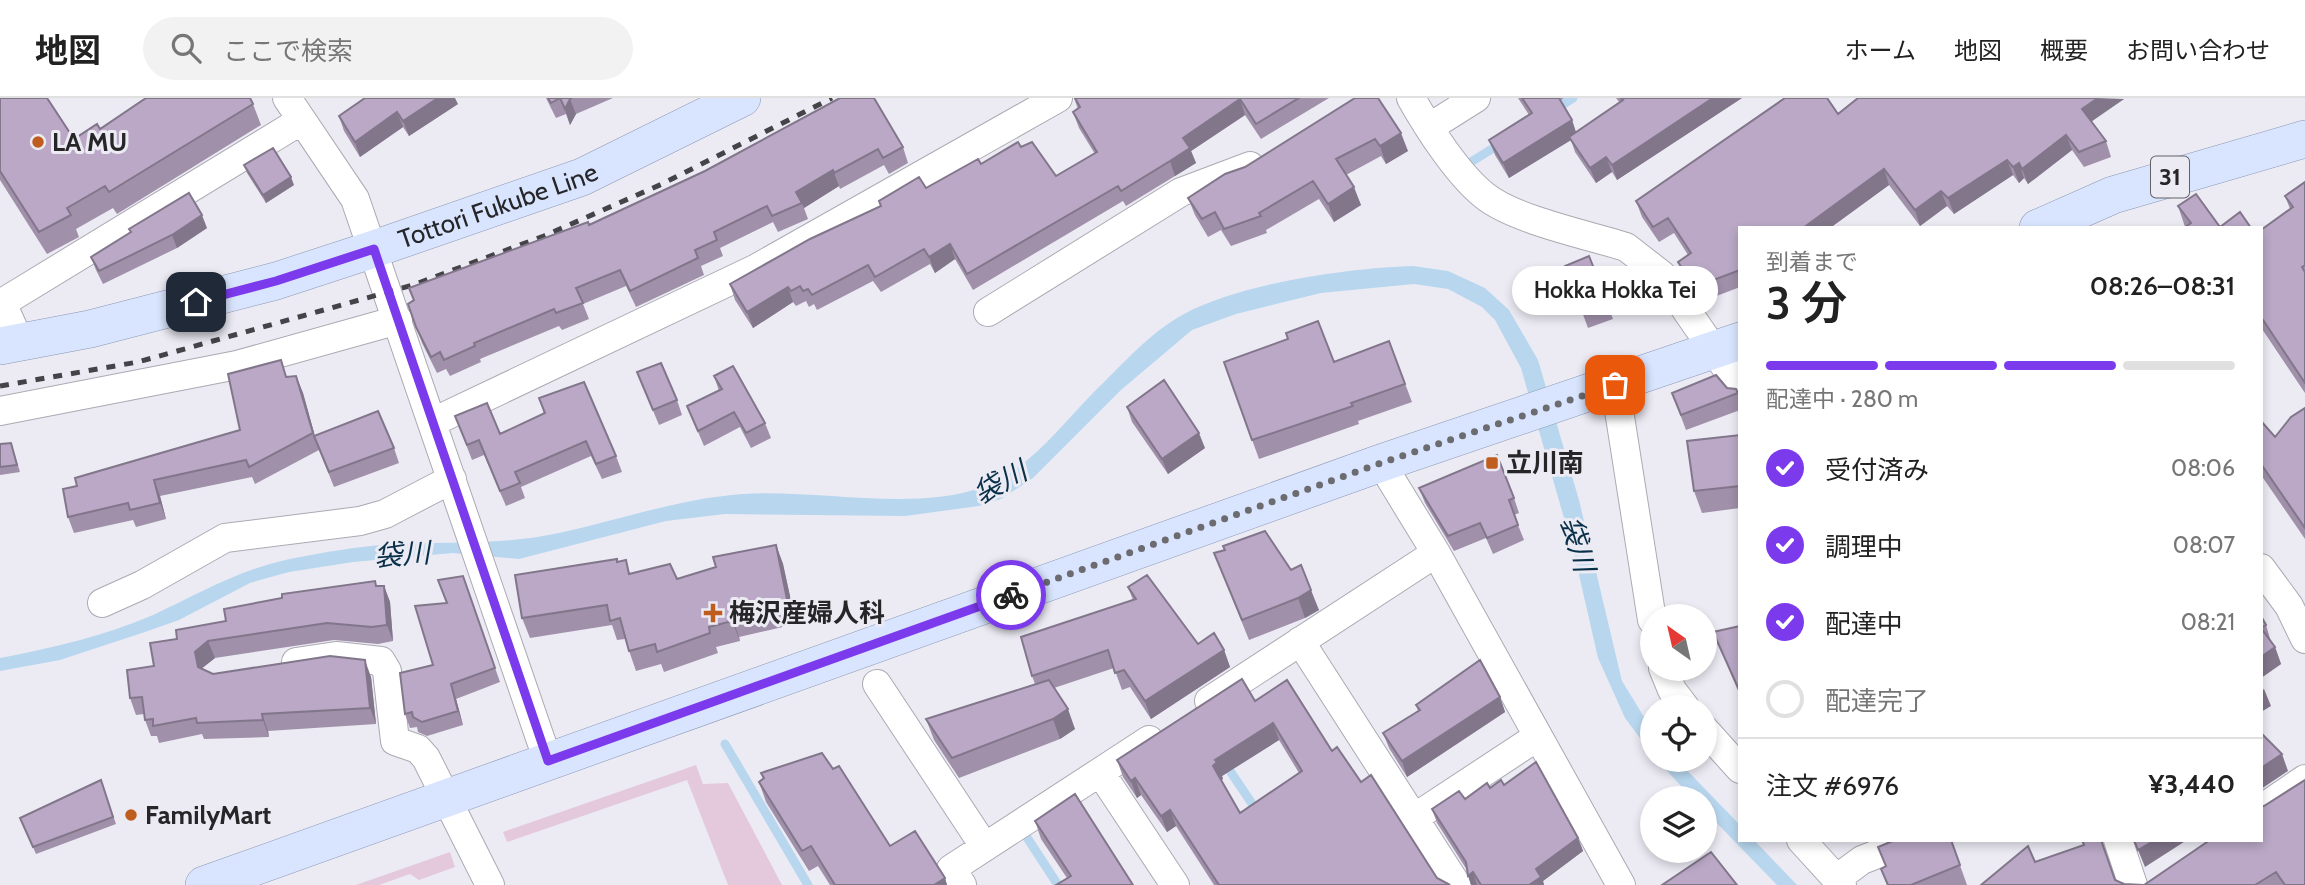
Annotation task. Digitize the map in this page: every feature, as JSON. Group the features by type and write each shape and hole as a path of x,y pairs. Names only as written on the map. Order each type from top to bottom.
{"main road":[{"name":"Tottori Fukube Line","path":"10,344 90,329 276,281 374,249 582,177 742,98"},
{"name":"31","path":"2043,226 2113,195 2305,139"},
{"path":"204,885 1381,463 1726,346"}],"street":[{"path":"433,422 755,269 1058,98"},
{"path":"1411,98 1430,127 1486,197 1512,211 1626,247 1642,257 1662,275 1726,346 1738,382"},
{"path":"1430,127 1476,98"},
{"path":"10,344 1,301 294,109 355,199 548,761"},
{"path":"988,312 1181,192 1243,170 1267,156"},
{"path":"0,411 237,365 398,320"},
{"path":"1615,385 1649,604"},
{"path":"1381,463 1436,553 1537,737 1612,882"},
{"path":"102,603 142,585 225,538 360,521 455,489"},
{"path":"962,885 951,869 1436,553"},
{"path":"2263,571 2289,606 2305,639"},
{"path":"1300,642 1457,885"},
{"path":"271,666 336,656 381,660 387,671 395,741 418,749 447,796 490,885"},
{"path":"877,684 985,846"},
{"path":"1414,818 1537,737"},
{"path":"1717,743 1738,767"},
{"path":"1100,772 1175,885"},
{"path":"2263,808 2305,779"},
{"path":"1803,842 1839,882 1862,860 1908,842"},
{"path":"2119,842 2147,882"}],"shaded area":[{"path":"696,765 703,784 728,783 782,885 728,885 687,780 507,842 503,832"},
{"path":"450,852 455,867 419,880 410,874 379,885 356,885"}],"water":[{"name":"袋川","path":"1413,266 1448,271 1485,288 1509,310 1538,360 1579,500 1622,681 1640,710 1640,738 1625,718 1598,658 1574,553 1521,368 1495,320 1482,307 1448,289 1414,284 1321,293 1236,314 1192,330 1121,390 1033,478 1001,499 979,506 905,516 725,514 666,521 519,559 453,553 353,562 289,572 250,583 179,620 145,632 60,660 0,671 0,658 58,646 116,629 244,573 268,564 304,556 377,545 496,541 543,536 667,506 743,494 892,499 951,495 977,489 1011,473 1026,461 1136,350 1184,314 1208,303 1265,286 1358,270"},
{"path":"1668,772 1689,772 1702,786 1681,786"},
{"path":"1717,801 1738,823 1738,842 1756,842 1797,885 1777,885 1717,823"}],"building":[{"path":"0,98 47,98 74,139 97,124 100,129 146,98 250,98 253,104 109,192 105,186 67,208 71,215 39,232 0,171"},
{"path":"365,98 438,98 403,121 397,112 355,142 339,116"},
{"path":"560,98 572,98 565,109"},
{"path":"840,98 874,98 903,147 883,158 878,149 834,173 833,170 796,192 802,203 772,216 767,206 714,232 717,240 695,250 698,258 630,291 620,270 576,288 583,303 556,313 554,309 474,343 475,346 444,360 440,352 431,357 408,304 414,300 409,288 588,222 589,225 705,171"},
{"path":"1075,98 1299,98 1256,124 1240,99 1183,138 1190,148 1170,161 1121,191 1118,186 967,274 950,244 929,257 924,249 875,277 868,265 812,295 808,289 803,291 800,286 791,291 788,287 747,312 730,284 810,239 881,206 879,201 919,177 926,188 978,159 981,164 1018,142 1021,147 1032,142 1056,176 1097,152 1073,112 1080,107"},
{"path":"1355,98 1378,98 1401,133 1380,146 1375,139 1336,159 1354,187 1328,204 1313,181 1259,213 1261,216 1224,229 1215,212 1202,219 1188,198 1225,174 1245,167"},
{"path":"1522,98 1559,98 1572,120 1503,163 1489,140 1532,113"},
{"path":"1621,98 1713,98 1612,165 1606,157 1590,168 1569,137 1623,100"},
{"path":"1785,98 1827,98 1838,114 1858,98 2098,98 2082,109 2106,141 2079,152 2066,135 2022,169 2019,163 2013,167 2007,160 1948,198 1941,191 1915,210 1884,169 1806,226 1738,226 1738,271 1695,287 1678,262 1691,253 1668,218 1653,227 1636,201"},
{"path":"273,148 291,177 263,195 244,165"},
{"path":"2305,182 2305,265 2302,267 2305,272 2305,383 2263,320 2263,229 2293,207 2285,196"},
{"path":"189,193 202,215 172,235 99,271 91,257 131,232 129,229"},
{"path":"2196,194 2219,226 2187,226 2191,223 2178,206"},
{"path":"2240,212 2250,226 2221,226"},
{"path":"1589,256 1608,304 1583,313 1565,266"},
{"path":"1318,321 1334,362 1389,341 1405,384 1351,403 1353,406 1252,440 1224,362 1288,339 1286,333"},
{"path":"281,360 286,377 296,376 313,433 249,467 246,460 154,480 160,503 130,510 128,503 68,517 63,489 77,486 75,478 240,430 228,374"},
{"path":"661,363 677,400 653,410 637,372"},
{"path":"733,366 765,423 746,433 734,412 698,431 687,406 722,389 714,376"},
{"path":"1716,375 1727,388 1736,389 1738,393 1681,415 1672,393"},
{"path":"1164,380 1199,433 1162,459 1127,407"},
{"path":"584,382 616,456 596,464 586,441 515,472 520,483 500,491 479,440 467,445 455,416 487,403 500,434 545,413 539,398"},
{"path":"2305,408 2305,528 2263,467 2263,423 2275,437 2291,417"},
{"path":"378,411 394,448 329,472 314,436"},
{"path":"1738,435 1738,486 1694,491 1687,441"},
{"path":"11,443 17,465 0,467 0,444"},
{"path":"1497,455 1514,498 1509,500 1518,525 1487,538 1480,523 1448,536 1419,488"},
{"path":"1265,531 1291,570 1301,565 1311,590 1298,598 1242,620 1214,553 1225,550 1223,546"},
{"path":"776,545 788,604 732,617 732,621 709,627 710,633 657,652 655,644 629,651 620,618 610,621 607,605 522,618 515,575 617,559 617,562 626,560 629,574 670,564 677,579 716,567 713,557"},
{"path":"1147,575 1198,644 1214,633 1224,650 1145,701 1124,670 1115,673 1108,650 1032,676 1021,637 1136,599 1128,587"},
{"path":"463,576 495,668 451,684 458,711 422,722 413,717 412,712 405,714 400,673 433,665 415,606 447,603 438,580"},
{"path":"375,581 376,586 384,586 387,625 372,627 327,623 208,641 195,652 198,667 213,674 330,656 365,660 370,708 262,714 263,720 197,723 196,718 153,726 153,719 145,720 142,697 130,698 127,670 154,666 150,643 177,639 176,630 226,621 224,609 282,598 282,594"},
{"path":"1738,626 1738,688 1717,641 1717,631"},
{"path":"2263,631 2275,647 2263,656"},
{"path":"1480,660 1500,697 1402,761 1383,733 1420,710 1416,705"},
{"path":"1242,679 1255,701 1287,680 1332,751 1337,747 1361,782 1371,775 1437,878 1450,885 1219,885 1170,810 1161,816 1135,778 1131,781 1117,760","holes":["1273,723 1302,771 1240,813 1213,766 1217,762 1215,760"]},
{"path":"1049,680 1068,709 1053,719 952,758 926,719"},
{"path":"2263,735 2282,754 2263,767"},
{"path":"822,753 833,769 839,766 890,846 915,831 945,878 934,885 835,885 811,846 802,851 759,782 764,778 761,773"},
{"path":"1536,762 1578,838 1536,869 1541,877 1529,885 1481,885 1473,872 1468,876 1466,862 1432,809 1459,791 1465,799 1487,783 1490,788 1501,780 1504,785"},
{"path":"101,780 113,817 33,847 20,818"},
{"path":"2305,780 2305,885 2285,885 2276,872 2255,885 2144,885 2207,842 2263,842 2263,806"},
{"path":"1075,794 1133,885 1056,885 1071,876 1035,821"},
{"path":"1890,842 1952,842 1960,865 1911,885 1888,885 1881,869 1886,866 1878,847"},
{"path":"2083,842 2102,842 2115,880 2124,884 2144,885 1981,885 2028,846 2035,862 2084,845"},
{"path":"2135,842 2152,842 2138,850"},
{"path":"1717,860 1737,885 1662,885 1695,863 1717,863"}],"waterway":[{"path":"1553,111 1573,98"},
{"path":"1471,162 1503,142"},
{"path":"725,744 808,885"},
{"path":"1224,762 1259,814"},
{"path":"1026,836 1058,885"}],"railway":[{"path":"0,386 138,362 413,285 544,236 662,184 832,98"}],"way so far":[{"path":"1011,595 1381,463 1615,385"}],"place":[{"name":"LA MU","path":"38,142"},
{"name":"Hokka Hokka Tei","path":"1615,385"},
{"name":"立川南","path":"1492,463"},
{"name":"梅沢産婦人科","path":"713,613"},
{"name":"FamilyMart","path":"131,815"}],"route":[{"path":"196,302 276,281 374,249 548,761 1011,595"}]}
